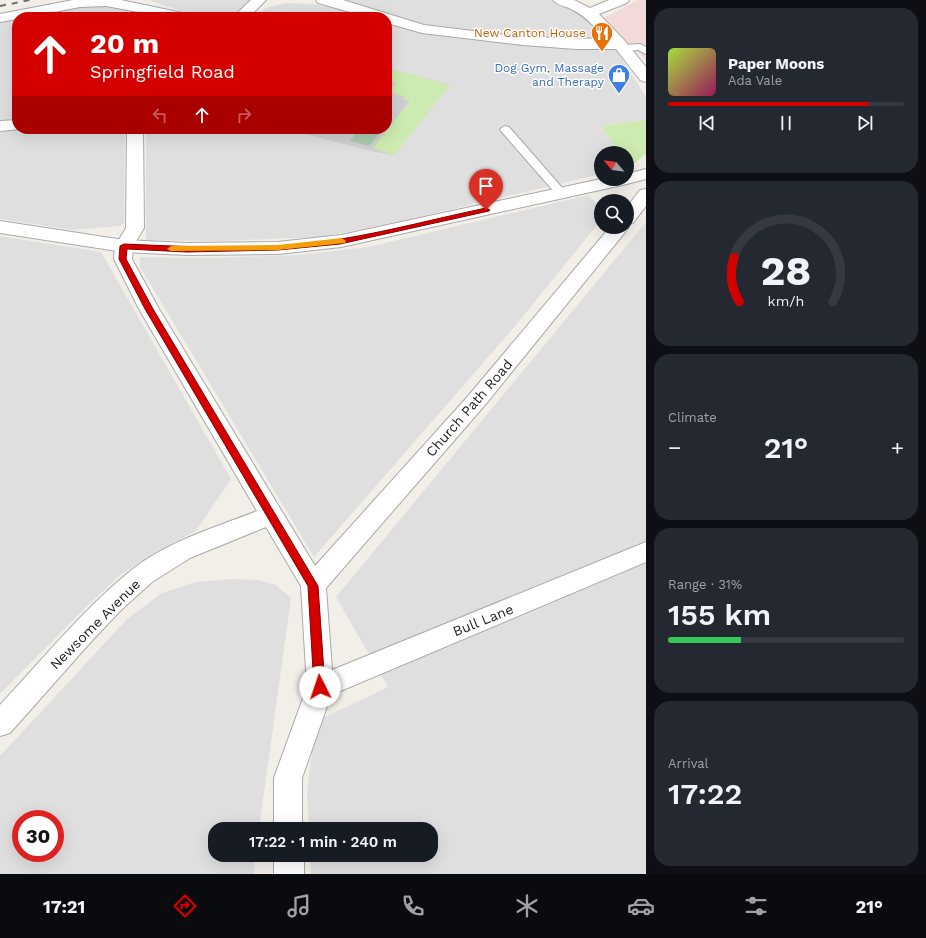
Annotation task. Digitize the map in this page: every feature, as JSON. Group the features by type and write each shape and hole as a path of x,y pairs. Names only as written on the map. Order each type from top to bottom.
{"street":[{"path":"246,12 259,0"},
{"path":"323,0 331,1 364,12"},
{"path":"560,0 577,6 589,14 621,46 646,77"},
{"path":"589,14 622,0"},
{"path":"32,12 80,3 106,2 142,12"},
{"path":"0,18 12,16"},
{"path":"392,21 422,29 523,41 621,46"},
{"path":"0,126 12,125"},
{"path":"135,134 135,228 124,246 122,259 149,309 313,586 320,687 288,778 288,822"},
{"path":"634,177 646,174"},
{"path":"0,227 124,246 187,249 278,248 340,241 594,185"},
{"path":"634,210 646,194"},
{"name":"Church Path Road","path":"313,586 477,400 614,234"},
{"name":"Newsome Avenue","path":"0,724 79,637 111,604 143,575 182,551 271,515"},
{"name":"Bull Lane","path":"320,687 646,552"},
{"path":"289,862 289,874"}],"lane":[{"path":"621,46 640,46 646,51"},
{"path":"505,130 560,192"}],"shaded area":[{"path":"149,0 255,0 242,12 184,12"},
{"path":"339,0 554,0 574,8 607,35 600,40 523,37 425,26 392,16 392,12 379,12"},
{"path":"638,0 646,0 646,60 604,18"},
{"path":"286,3 309,4 339,8 353,12 261,12 266,8"},
{"path":"89,5 127,10 127,12 45,12"},
{"path":"12,17 12,134 125,134 124,223 120,226 73,230 0,219 0,20"},
{"path":"393,26 615,48 646,97 646,120 602,126 615,146 594,146 594,176 406,220 321,237 220,241 146,240 146,134 305,134 374,152 394,155 451,86 392,69"},
{"path":"392,69 451,85 394,155 374,152 305,134 392,134"},
{"path":"589,195 594,201 594,229 516,325 314,557 140,267 140,257 205,258 299,255 368,247"},
{"path":"646,222 646,874 311,874 310,862 438,862 438,822 309,822 307,792 315,729 325,717 388,687 336,597"},
{"path":"0,236 101,252 231,479 196,531 153,553 119,576 0,694"},
{"path":"233,579 258,580 276,585 291,598 260,822 208,822 208,862 255,862 254,874 0,874 0,756 127,619 162,593 196,582"}],"green space":[{"path":"392,69 451,85 394,155 373,148 384,134 392,134 392,124 410,101 403,99 405,96 392,93 392,88 396,83 392,82"},
{"path":"646,120 646,154 634,164 634,146 615,146 602,126"},
{"path":"356,134 379,134 369,146 350,141"}],"railway":[{"path":"0,6 30,0"}],"slow traffic":[{"path":"171,249 278,248 342,241"}],"place":[{"name":"New Canton House","path":"602,52"},
{"name":"Dog Gym, Massage and Therapy","path":"619,94"}],"route":[{"path":"320,687 313,586 149,309 122,259 124,246 187,249 278,248 340,241 486,210"}]}
